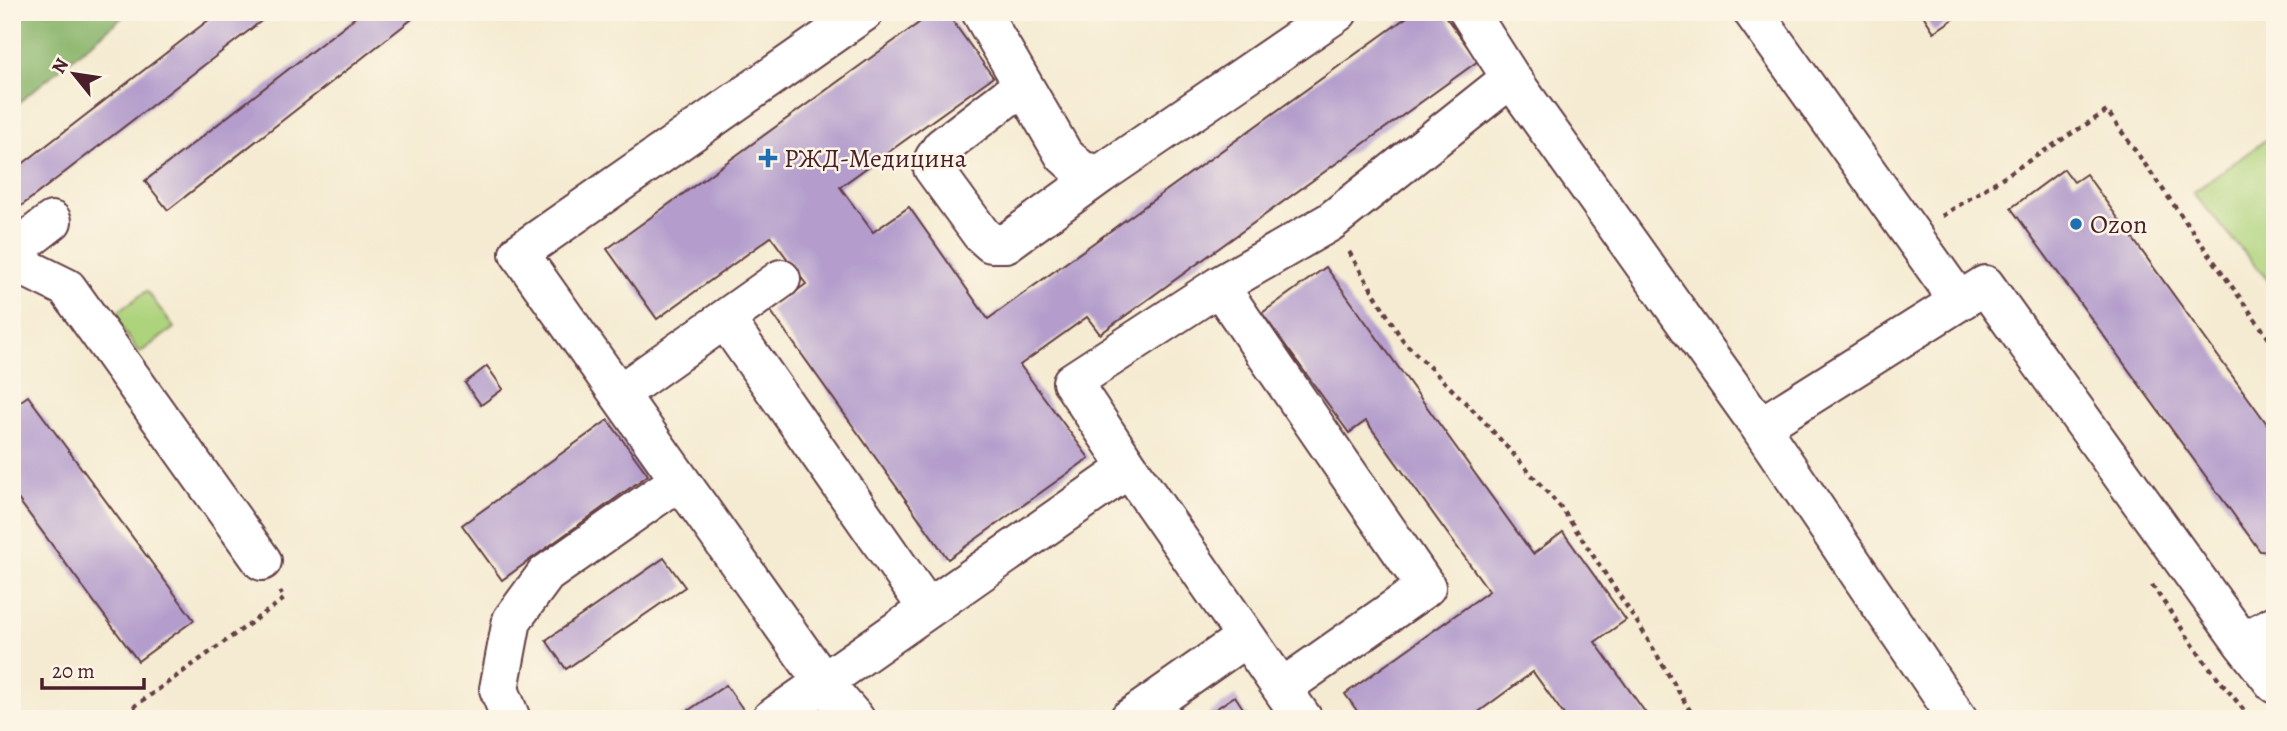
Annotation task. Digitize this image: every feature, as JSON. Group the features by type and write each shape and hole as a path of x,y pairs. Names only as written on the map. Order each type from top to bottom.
{"lane":[{"path":"855,719 823,682 519,253 863,12"},
{"path":"981,12 1064,155 1082,172 1101,174"},
{"path":"1023,85 942,147 934,159 933,167 981,234 991,243 1006,243 1101,174 1338,12"},
{"path":"1469,12 1511,78 1760,427 1958,719"},
{"path":"1753,12 1959,301"},
{"path":"1303,719 1072,382 1219,286 1330,222 1511,78"},
{"path":"12,252 52,221"},
{"path":"12,261 67,288 262,561"},
{"path":"619,394 781,279"},
{"path":"1760,427 1984,285 2258,634 2275,684"},
{"path":"1219,286 1426,587 1282,688"},
{"path":"725,319 928,609"},
{"path":"771,719 1129,468"},
{"path":"511,719 499,689 512,620 546,574 680,480"},
{"path":"1129,719 1246,637"}],"path":[{"path":"1912,235 2107,111 2275,347"},
{"path":"1330,222 1403,341 1481,418 1563,510 1639,625 1695,719"},
{"path":"117,719 284,599 262,561"}],"green space":[{"path":"12,12 129,12 12,108"},
{"path":"2275,133 2275,278 2272,285 2193,193"},
{"path":"147,291 174,328 139,353 113,315"}],"building":[{"path":"219,12 273,12 12,213 12,172"},
{"path":"362,12 421,12 168,210 145,181"},
{"path":"934,12 946,12 993,77 840,187 873,232 909,207 988,319 1414,12 1442,12 1478,61 1100,334 1087,317 1020,365 1089,458 948,559 770,310 806,284 771,237 657,319 607,249"},
{"path":"1921,12 1964,12 1934,32"},
{"path":"2064,169 2074,182 2086,174 2275,435 2275,552 2260,551 2011,208"},
{"path":"1326,267 1533,554 1563,532 1626,620 1595,642 1650,719 1567,719 1533,672 1469,719 1363,719 1345,694 1489,591 1366,421 1349,433 1262,313"},
{"path":"487,366 503,389 481,405 465,383"},
{"path":"28,396 194,620 138,661 12,491 12,407"},
{"path":"608,420 648,475 502,580 462,525"},
{"path":"664,558 685,587 566,669 546,640"},
{"path":"726,685 747,715 742,719 676,719"},
{"path":"1235,696 1250,719 1201,719"}],"place":[{"name":"РЖД-Медицина","path":"768,158"},
{"name":"Ozon","path":"2076,224"}]}
